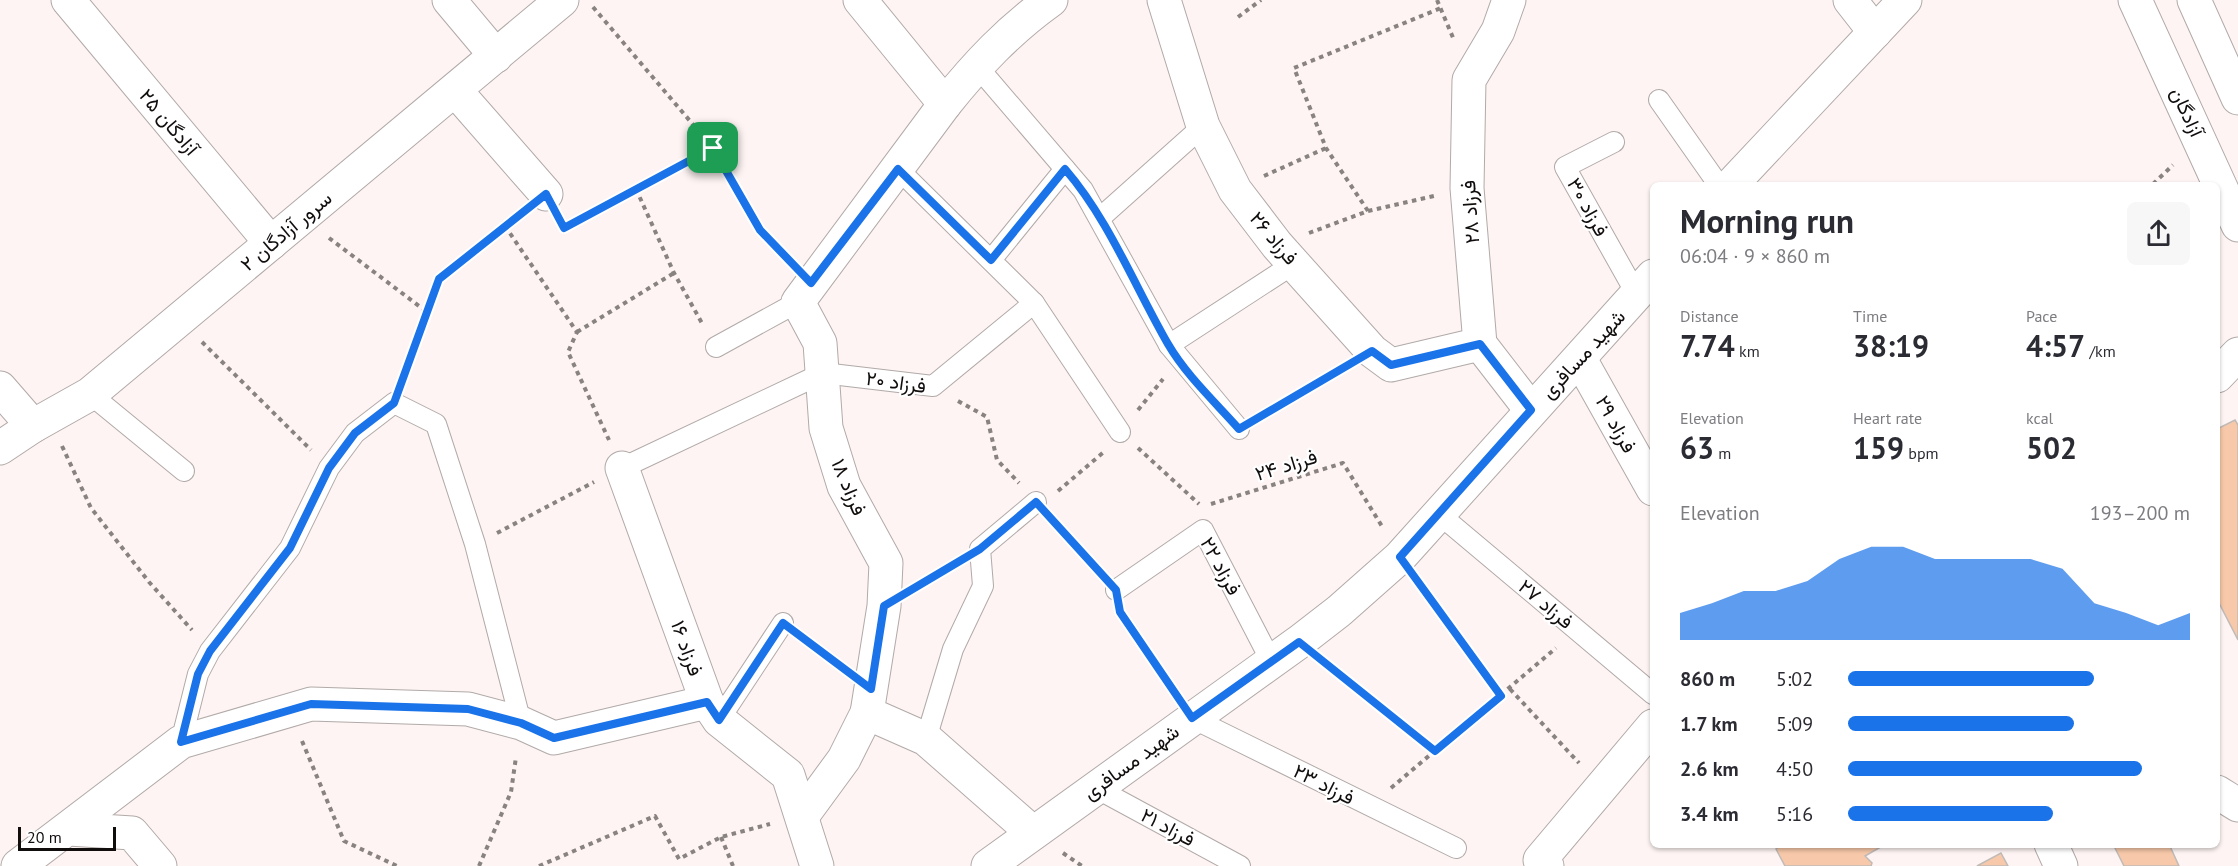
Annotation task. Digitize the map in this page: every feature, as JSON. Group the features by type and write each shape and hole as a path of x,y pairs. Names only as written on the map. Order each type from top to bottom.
{"street":[{"name":"آزادگان ۲۵","path":"68,0 271,243"},
{"path":"449,0 496,56"},
{"name":"سرور آزادگان ۲","path":"0,448 41,421 90,394 562,0"},
{"path":"860,0 945,104"},
{"path":"804,292 976,65 1015,26 1051,0"},
{"name":"فرزاد ۲۶","path":"1164,0 1203,126 1235,190 1286,254 1372,351 1391,365 1480,344"},
{"name":"فرزاد ۲۸","path":"1480,344 1467,188 1469,80 1498,31 1509,0"},
{"path":"1850,0 1875,32"},
{"path":"1734,182 1905,0"},
{"name":"آزادگان","path":"2135,0 2218,182"},
{"path":"2194,0 2238,98"},
{"path":"455,90 546,194"},
{"name":"آزادگان","path":"2220,186 2238,225"},
{"name":"شهید مسافری","path":"988,866 1339,611 1400,557 1645,286"},
{"name":"فرزاد ۱۸","path":"802,815 844,759 869,701 884,606 886,562 844,486 826,428 820,343 804,292"},
{"path":"1480,344 1531,410"},
{"path":"2220,373 2238,354"},
{"name":"فرزاد ۲۹","path":"1580,358 1650,484"},
{"path":"0,388 41,421"},
{"name":"فرزاد ۱۶","path":"622,468 713,711"},
{"path":"869,701 926,739 1033,833"},
{"path":"18,866 181,742 311,704 468,709 521,723 554,738 713,711 788,775 816,866"},
{"path":"1544,863 1602,786 1650,730"},
{"path":"2220,794 2238,805"},
{"path":"69,829 132,833 160,866"},
{"path":"2053,848 2061,866"}],"lane":[{"path":"976,65 1083,190 1169,345 1239,429"},
{"path":"1659,100 1717,182"},
{"path":"1100,218 1203,126"},
{"name":"فرزاد ۳۰","path":"1614,142 1565,167 1645,286"},
{"path":"898,169 1034,303 1120,432"},
{"path":"991,260 1065,169"},
{"path":"1169,345 1286,254"},
{"path":"716,348 804,292"},
{"path":"933,386 1034,303"},
{"path":"622,468 823,372"},
{"name":"فرزاد ۲۰","path":"823,372 933,386"},
{"path":"90,394 184,471"},
{"path":"181,742 198,674 210,651 290,548 329,468 355,433 394,403 436,424 475,544 521,723"},
{"path":"926,739 953,649 983,586 980,549 1036,502"},
{"name":"فرزاد ۲۷","path":"1439,514 1650,691"},
{"name":"فرزاد ۲۲","path":"1116,590 1203,530 1271,661"},
{"path":"713,711 783,623"},
{"name":"فرزاد ۲۳","path":"1192,718 1456,848"},
{"name":"فرزاد ۲۱","path":"1096,788 1240,866"}],"path":[{"path":"587,0 713,148 760,230 804,292"},
{"path":"1238,17 1261,0"},
{"path":"1368,211 1326,148 1294,68 1441,8"},
{"path":"394,403 439,279 505,226 546,194 564,228 713,148"},
{"path":"1235,190 1326,148"},
{"path":"1286,254 1368,211 1467,188"},
{"path":"636,189 674,273 716,348"},
{"path":"302,217 427,312"},
{"path":"505,226 577,332"},
{"path":"475,544 622,468 568,352 577,332 674,273"},
{"path":"180,320 329,468"},
{"path":"1239,429 1372,351"},
{"name":"فرزاد ۲۰","path":"933,386 987,417 997,460 1116,590 1120,612 1192,718"},
{"path":"41,421 91,508 149,582 210,651"},
{"name":"فرزاد ۲۴","path":"1120,432 1202,507 1343,463 1400,557"},
{"path":"884,606 980,549"},
{"path":"1400,557 1501,696"},
{"path":"783,623 869,701"},
{"path":"1370,807 1510,689 1577,629"},
{"path":"1299,642 1435,751"},
{"path":"1510,689 1602,786"},
{"path":"289,711 344,841 397,866"},
{"path":"479,866 511,792 521,723"},
{"path":"539,866 655,816 679,859 721,837 802,815"},
{"path":"721,837 733,866"}],"building":[{"path":"2235,420 2238,425 2238,640 2220,605 2220,428"},
{"path":"1879,848 1865,856 1872,863 1871,866 1785,866 1776,849"},
{"path":"2115,848 2171,848 2179,866 2124,866"},
{"path":"2001,853 2008,866 1977,866"}],"route":[{"path":"713,148 760,230 811,283 898,169 991,260 1065,169 1083,190 1100,218 1179,360 1239,429 1372,351 1391,365 1480,344 1531,410 1400,557 1501,696 1435,751 1299,642 1192,718 1120,612 1116,590 1036,502 980,549 884,606 871,689 783,623 719,720 707,702 554,738 521,723 468,709 311,704 263,720 181,742 198,674 210,651 290,548 329,468 355,433 394,403 439,279 546,194 564,228 713,148"}]}
